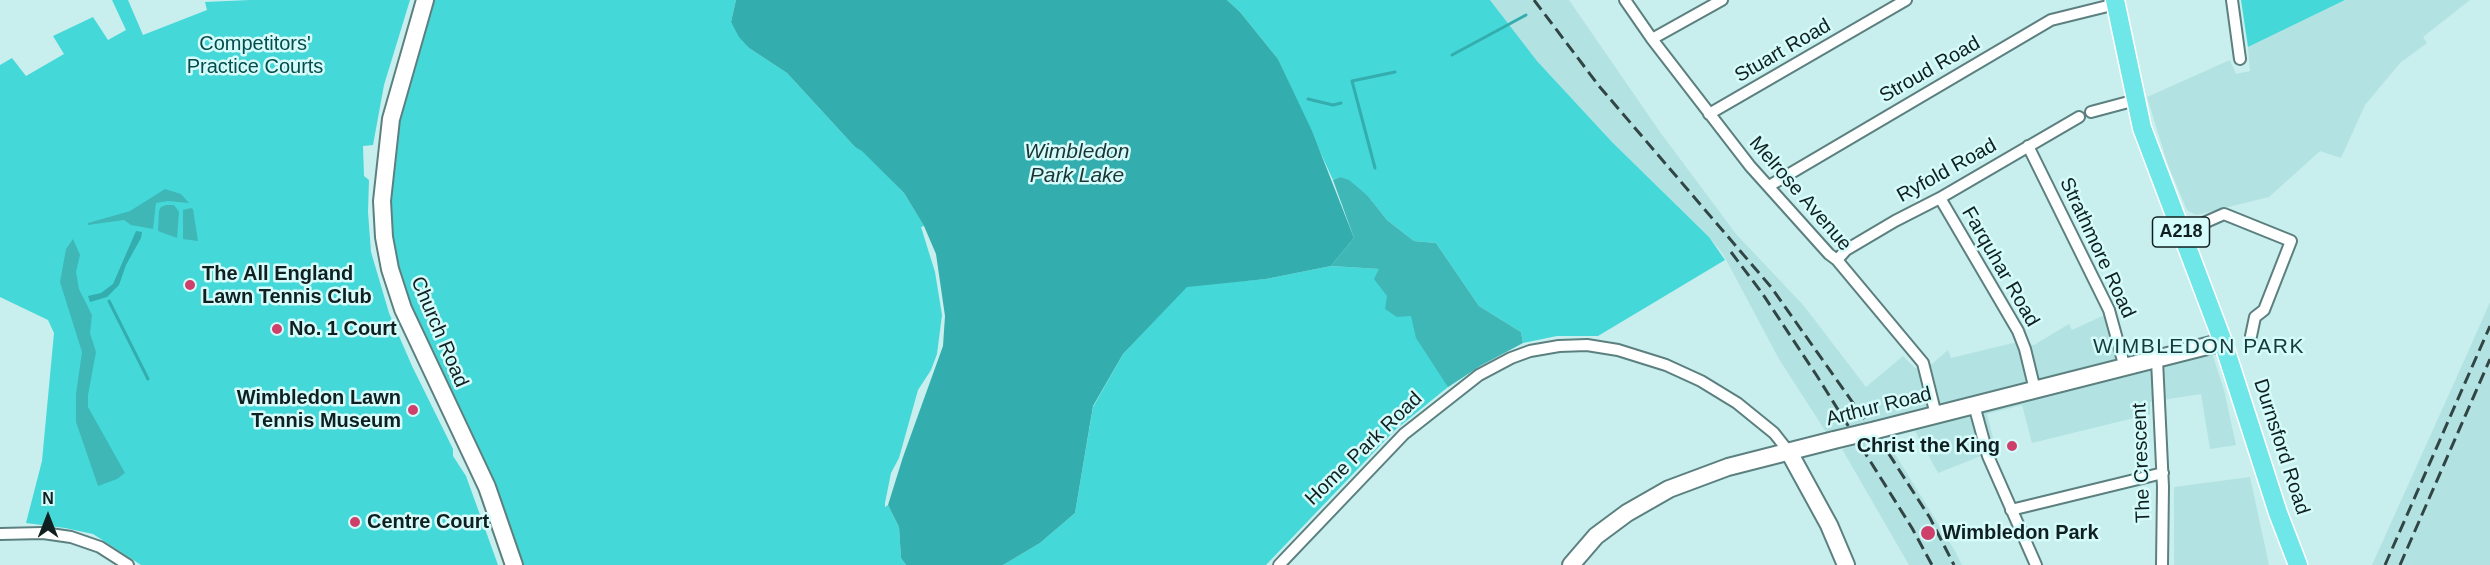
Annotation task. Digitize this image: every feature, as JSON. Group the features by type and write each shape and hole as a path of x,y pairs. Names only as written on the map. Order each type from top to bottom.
{"main road":[{"name":"Durnsford Road","path":"2116,2 2142,128 2223,342 2288,541 2298,565"}],"street":[{"name":"Church Road","path":"425,0 391,119 382,201 384,237 390,269 403,309 487,487 513,565"},
{"name":"Melrose Avenue","path":"1626,0 1652,39 1750,166 1837,261 1923,363 1936,415"},
{"path":"1652,39 1722,0"},
{"name":"Stuart Road","path":"1709,114 1906,0"},
{"path":"2232,0 2240,59"},
{"name":"Stroud Road","path":"1769,186 2051,20 2116,2"},
{"path":"2091,112 2136,100"},
{"name":"Ryfold Road","path":"1837,261 1846,250 2079,117"},
{"name":"Strathmore Road","path":"2028,146 2109,310 2125,368"},
{"name":"Farquhar Road","path":"1940,198 2018,331 2035,390"},
{"path":"2181,233 2224,214 2291,241 2264,310 2255,317 2251,336"},
{"name":"Arthur Road","path":"1571,565 1596,536 1627,513 1669,489 1728,467 2223,342"},
{"name":"Home Park Road","path":"1279,565 1404,434 1479,375 1530,351 1559,346 1587,345 1618,350 1666,365 1701,381 1737,403 1765,425 1789,452 1829,525 1846,565"},
{"name":"The Crescent","path":"2157,360 2163,473 2162,565"},
{"path":"1974,405 1986,450 2036,565"},
{"path":"2011,510 2163,473"},
{"path":"0,534 43,533 71,537 100,547 128,565"}],"shaded area":[{"path":"1490,0 1569,0 1660,132 1736,234 1804,306 1866,387 1903,356 1915,368 1932,364 1948,350 1951,358 2013,343 2034,345 2069,324 2072,330 2107,314 2117,358 2117,378 2204,351 2212,353 2224,390 2236,445 2210,449 2201,394 2150,402 2150,414 2032,443 2022,405 1987,414 1996,450 1938,473 1915,431 1885,438 1962,565 1909,565 1842,449 1881,439 1874,422 1826,432 1779,359 1723,254 1709,237 1612,142 1537,61"},
{"path":"2345,0 2470,0 2423,37 2427,43 2400,63 2365,105 2341,158 2320,151 2269,197 2196,215 2187,210 2168,165 2147,97 2230,60 2236,74 2250,71 2248,47"},
{"path":"1340,177 1349,180 1368,196 1387,220 1414,241 1436,243 1479,306 1521,332 1523,343 1480,366 1448,387 1416,338 1411,316 1397,317 1385,309 1387,296 1374,279 1379,269 1331,266 1354,238 1333,180"},
{"path":"165,189 181,194 189,203 168,201 156,203 153,229 131,225 124,220 88,225 88,223 130,211"},
{"path":"166,205 174,205 179,212 177,238 158,231 159,211"},
{"path":"191,208 198,241 183,239 183,210"},
{"path":"73,239 80,255 76,272 79,289 92,315 90,333 96,352 88,407 125,473 117,479 98,486 76,422 76,394 82,352 60,282 66,249"},
{"path":"2490,302 2490,565 2372,565 2468,352"},
{"path":"2250,477 2269,565 2174,565 2174,487"}],"green space":[{"name":"The All England Lawn Tennis Club","path":"112,0 128,0 143,35 207,10 205,2 410,0 384,85 373,145 363,146 364,176 369,180 368,212 371,252 389,313 453,449 453,456 466,476 498,565 141,565 93,534 26,523 42,461 54,333 48,320 0,297 0,65 12,58 26,76 64,54 53,36 93,17 108,40 126,30"},
{"path":"433,0 736,0 731,22 749,48 787,73 855,147 862,150 904,193 924,226 921,227 935,272 942,315 937,354 931,370 918,390 899,458 891,473 885,503 885,507 888,505 899,527 901,558 906,565 522,565 490,472 405,298 397,274 389,213 395,137 417,50"},
{"path":"1227,0 1490,0 1537,61 1612,142 1709,237 1725,260 1598,336 1557,336 1523,343 1521,332 1479,306 1436,243 1414,241 1387,220 1368,196 1340,177 1333,180 1278,59 1240,12"},
{"path":"2241,0 2345,0 2248,47"},
{"path":"1331,266 1380,269 1480,366 1448,387 1395,430 1266,565 1003,565 1040,543 1075,513 1093,407 1123,354 1187,286 1266,279"}],"water":[{"name":"Wimbledon Park Lake","path":"736,0 1227,0 1240,12 1278,59 1312,131 1354,238 1331,266 1266,279 1187,287 1123,354 1093,406 1075,513 1040,543 1003,565 906,565 901,558 899,527 888,505 943,346 945,316 936,254 924,226 904,193 862,151 855,147 787,73 749,48 739,37 731,22"},
{"path":"136,231 142,232 141,238 126,265 119,285 107,297 90,302 88,296 101,293 113,284"}],"waterway":[{"path":"1452,55 1526,15"},
{"path":"1375,168 1352,81 1395,72"},
{"path":"1308,99 1333,105 1341,103"},
{"path":"109,301 148,379"}],"railway":[{"path":"1534,0 1599,86 1771,287 1887,451 1930,518 1954,565"},
{"path":"1731,252 1762,293 1817,376 1912,528 1932,565"},
{"path":"2385,565 2490,326"},
{"path":"2400,565 2490,359"}],"place":[{"name":"The All England Lawn Tennis Club","path":"190,285"},
{"name":"No. 1 Court","path":"277,329"},
{"name":"Wimbledon Lawn Tennis Museum","path":"413,410"},
{"name":"Christ the King","path":"2012,446"},
{"name":"Centre Court","path":"355,522"},
{"name":"Wimbledon Park","path":"1928,533"}],"district":[{"name":"WIMBLEDON PARK","path":"2199,347"}],"park label":[{"name":"Competitors' Practice Courts","path":"255,56"}]}
